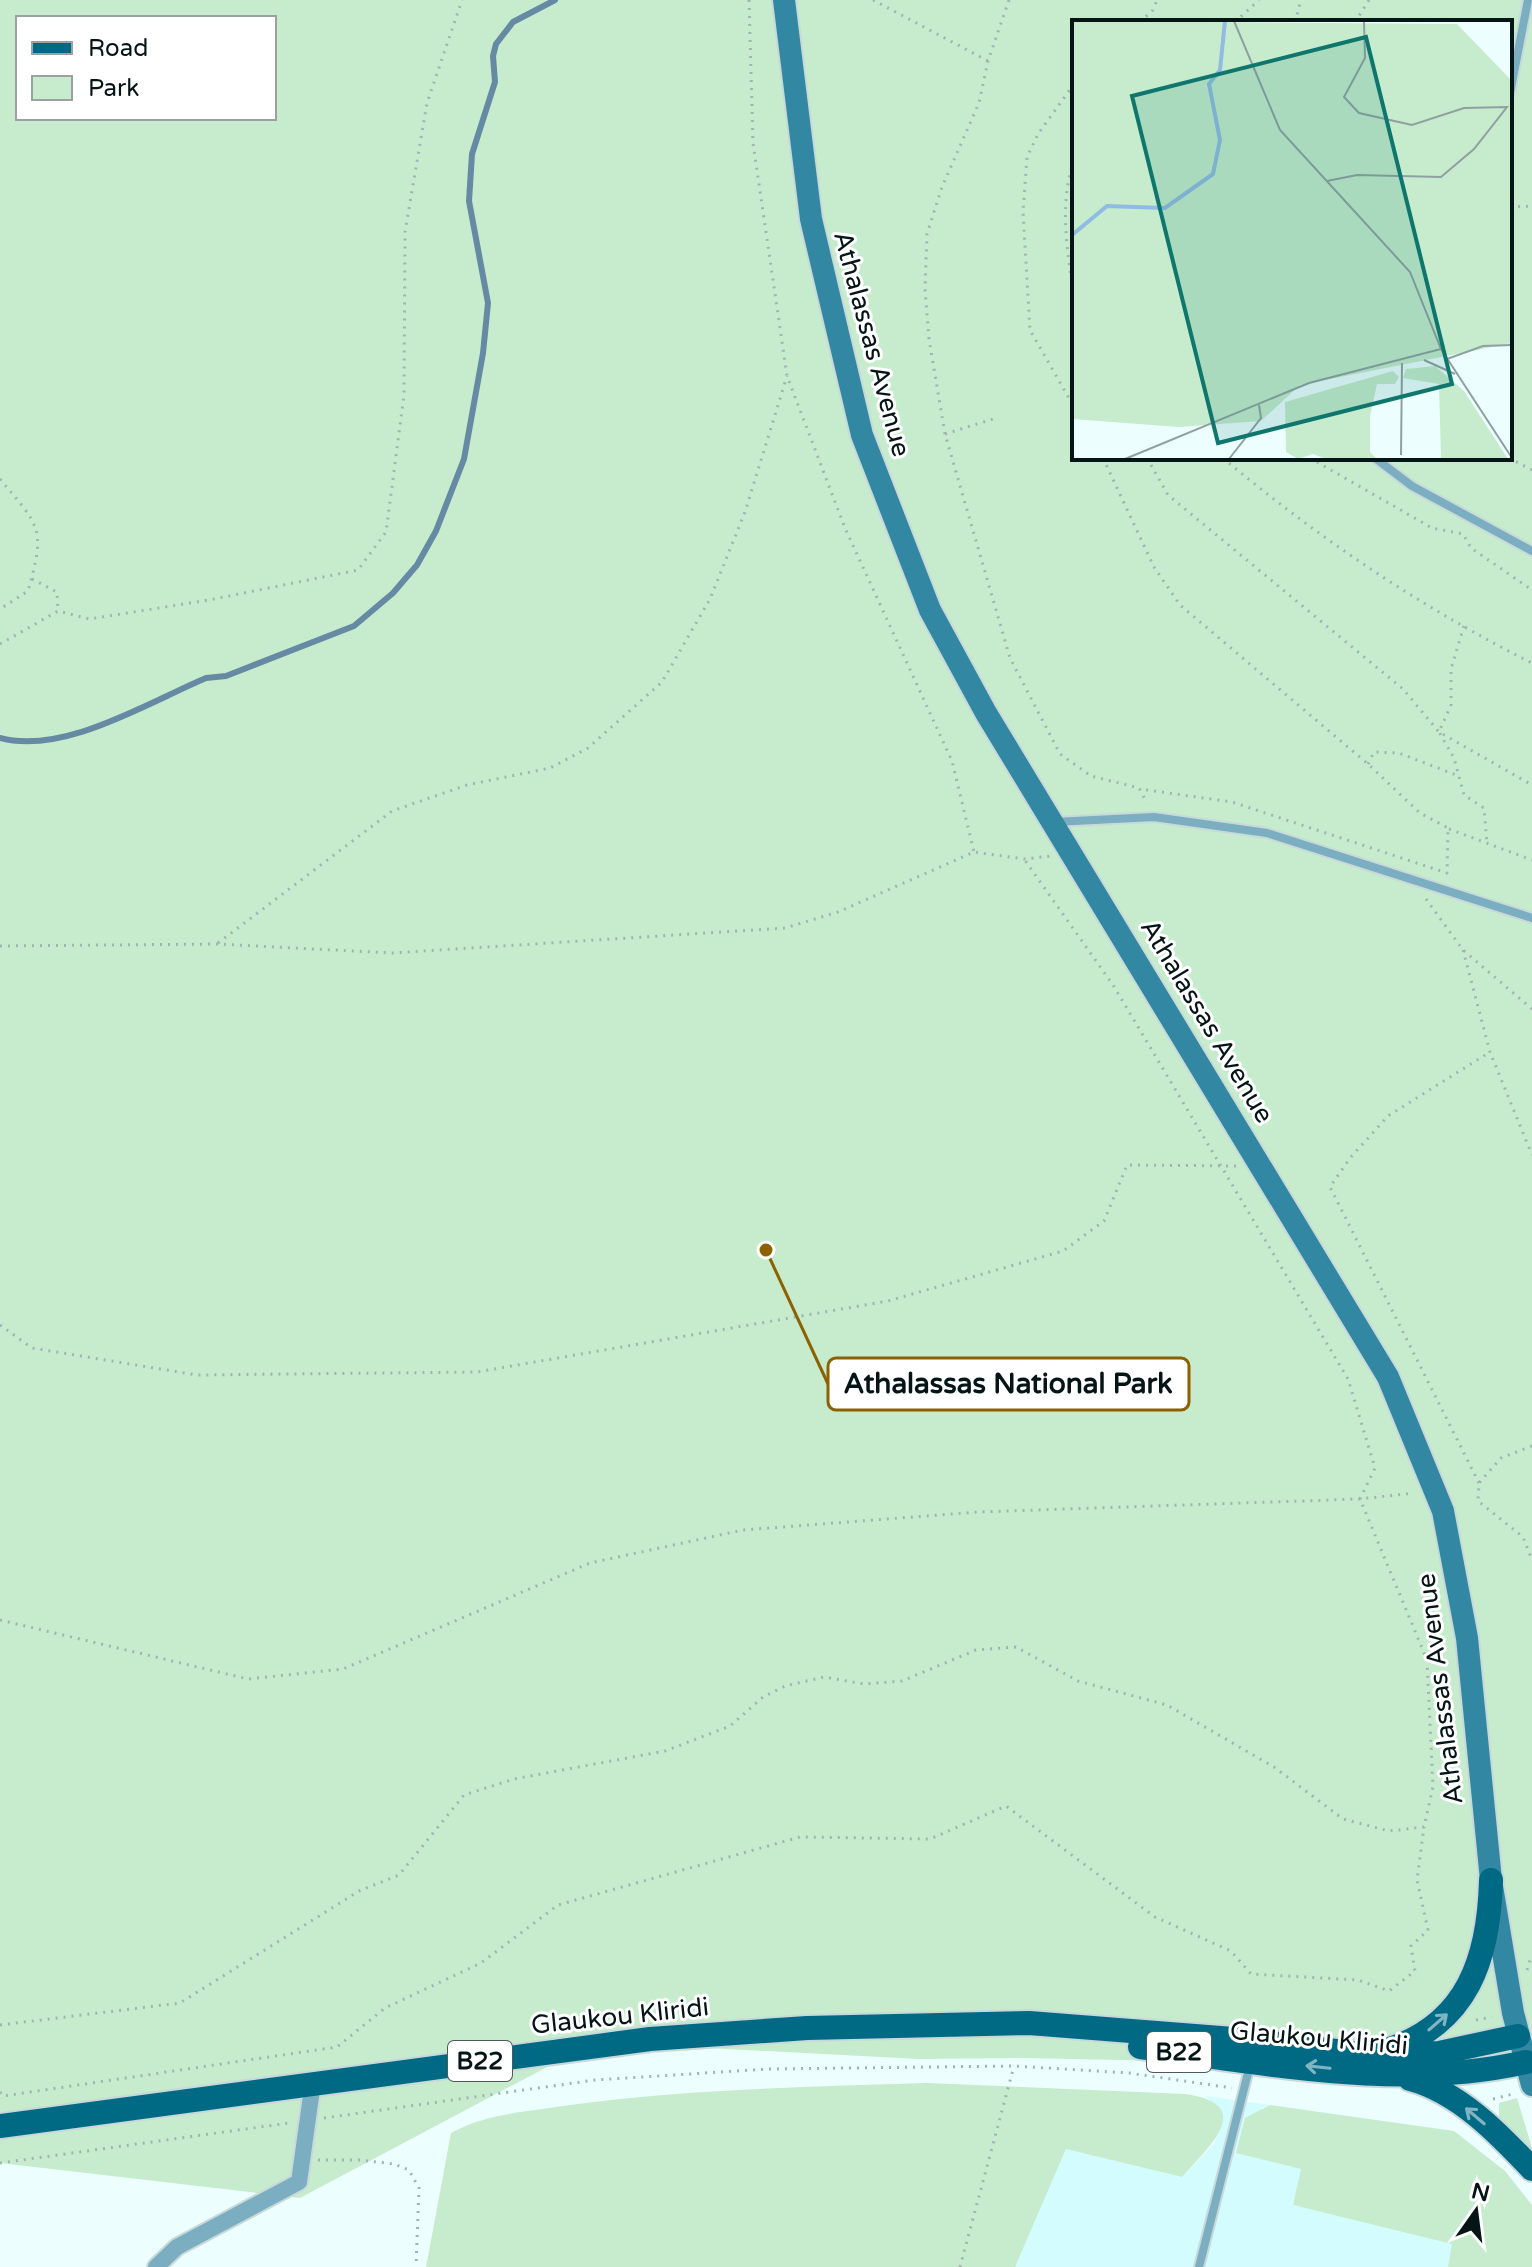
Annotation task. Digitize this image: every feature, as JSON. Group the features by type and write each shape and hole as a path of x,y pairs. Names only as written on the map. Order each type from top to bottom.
{"main road":[{"name":"Athalassas Avenue","path":"784,0 811,219 862,435 930,610 1053,822 1388,1377 1443,1511 1467,1638 1491,1880 1518,2036 1529,2074"},
{"path":"1369,2055 1418,2038 1456,2004 1482,1955 1490,1912 1491,1880"},
{"name":"Glaukou Kliridi","path":"0,2126 650,2039 807,2028 1029,2023 1246,2040 1369,2055 1439,2053 1518,2036"},
{"name":"Glaukou Kliridi","path":"963,2025 1251,2061 1396,2075 1480,2071 1529,2074"},
{"path":"1396,2075 1426,2084 1458,2102 1532,2169"}],"street":[{"path":"156,2267 177,2247 299,2182 313,2082"}],"lane":[{"path":"1512,83 1528,0"},
{"path":"1378,460 1412,486 1532,551"},
{"path":"1053,822 1154,817 1267,833 1414,883 1532,918"},
{"path":"1199,2267 1251,2061"}],"path":[{"path":"0,644 58,611 89,619 358,570 386,532 404,395 405,232 427,103 462,0"},
{"path":"749,0 753,143 787,376 845,528 952,761 974,852"},
{"path":"873,0 988,61"},
{"path":"1009,0 988,61 979,103 942,187 927,234 925,289 929,339 945,434 1010,658 1060,754 1091,776 1139,788 1232,802 1447,873 1448,828"},
{"path":"1142,20 1153,10 1157,0"},
{"path":"1237,20 1259,0"},
{"path":"1296,20 1301,0"},
{"path":"1356,20 1369,0"},
{"path":"1072,87 1038,134 1027,157 1023,212 1030,330 1072,404"},
{"path":"1072,166 1065,186 1072,283"},
{"path":"1512,207 1532,206"},
{"path":"217,944 392,811 467,785 550,768 588,748 662,682 710,599 745,512 787,376"},
{"path":"945,434 993,419"},
{"path":"1104,460 1154,567 1180,605 1368,764 1420,813 1448,828 1532,860"},
{"path":"1148,460 1168,495 1403,689 1439,732 1454,758 1464,795 1484,808 1487,843"},
{"path":"1225,460 1290,515 1464,626 1532,663"},
{"path":"1313,460 1432,528 1463,534 1471,548 1532,590"},
{"path":"1512,460 1532,470"},
{"path":"0,479 37,522 38,558 28,591 0,609"},
{"path":"32,579 57,592 58,611"},
{"path":"1439,732 1451,705 1451,669 1464,626"},
{"path":"1439,732 1532,785"},
{"path":"1368,764 1374,752 1399,753 1457,775"},
{"path":"1139,788 1154,817"},
{"path":"0,946 217,944 392,953 785,928 838,912 974,852 1024,859 1045,858 1070,850"},
{"path":"0,2092 3,2096 337,2047 385,2008 481,1963 558,1905 800,1837 930,1839 1006,1806 1155,1917 1231,1951 1251,1974 1358,1980 1389,1991 1415,1971 1411,1946 1428,1930 1417,1880 1433,1787 1427,1660 1360,1499 1375,1468 1348,1379 1113,985 1024,859"},
{"path":"1414,883 1463,950 1532,1009"},
{"path":"1463,950 1490,1052 1532,1155"},
{"path":"1490,1052 1388,1116 1350,1158 1330,1187 1479,1483 1478,1501 1523,1537 1532,1560"},
{"path":"0,1325 32,1348 197,1375 477,1372 902,1297 1063,1251 1104,1221 1127,1165 1262,1166"},
{"path":"1479,1483 1501,1458 1532,1446"},
{"path":"0,1620 248,1679 343,1669 590,1563 743,1530 978,1512 1360,1499 1435,1491"},
{"path":"0,2025 180,2003 359,1891 399,1875 464,1795 514,1779 665,1751 730,1726 763,1697 785,1686 824,1677 864,1684 902,1681 976,1650 1016,1647 1078,1681 1167,1705 1274,1767 1343,1819 1389,1831 1424,1827"},
{"path":"0,2163 595,2080 768,2069 1014,2066 1129,2073 1244,2090"},
{"path":"960,2267 1014,2066"},
{"path":"305,2151 322,2162 360,2160 394,2164 409,2170 419,2188 416,2267"}],"shaded area":[{"path":"1205,2096 1270,2105 1261,2108 1302,2169 1293,2205 1453,2244 1448,2267 1015,2267 1066,2149 1182,2177 1215,2143 1221,2109"}],"green space":[{"path":"0,0 1532,0 1532,2069 1025,2058 919,2059 594,2042 300,2198 0,2163"},
{"path":"928,2083 1185,2094 1207,2099 1219,2107 1223,2117 1213,2141 1182,2177 1066,2149 1015,2267 426,2267 451,2133 477,2122 519,2112 654,2096"},
{"path":"1517,2098 1532,2148 1529,2150 1495,2121 1499,2116 1499,2103"},
{"path":"1270,2105 1454,2131 1505,2171 1532,2205 1532,2267 1448,2267 1452,2244 1293,2205 1301,2169 1236,2153 1245,2118"}],"waterway":[{"path":"0,738 25,741 78,733 206,678 226,676 354,626 393,593 417,565 436,531 464,459 483,353 488,303 469,201 472,154 495,82 493,56 496,44 513,22 555,0"}],"place":[{"name":"Athalassas National Park","path":"766,1250"}]}
